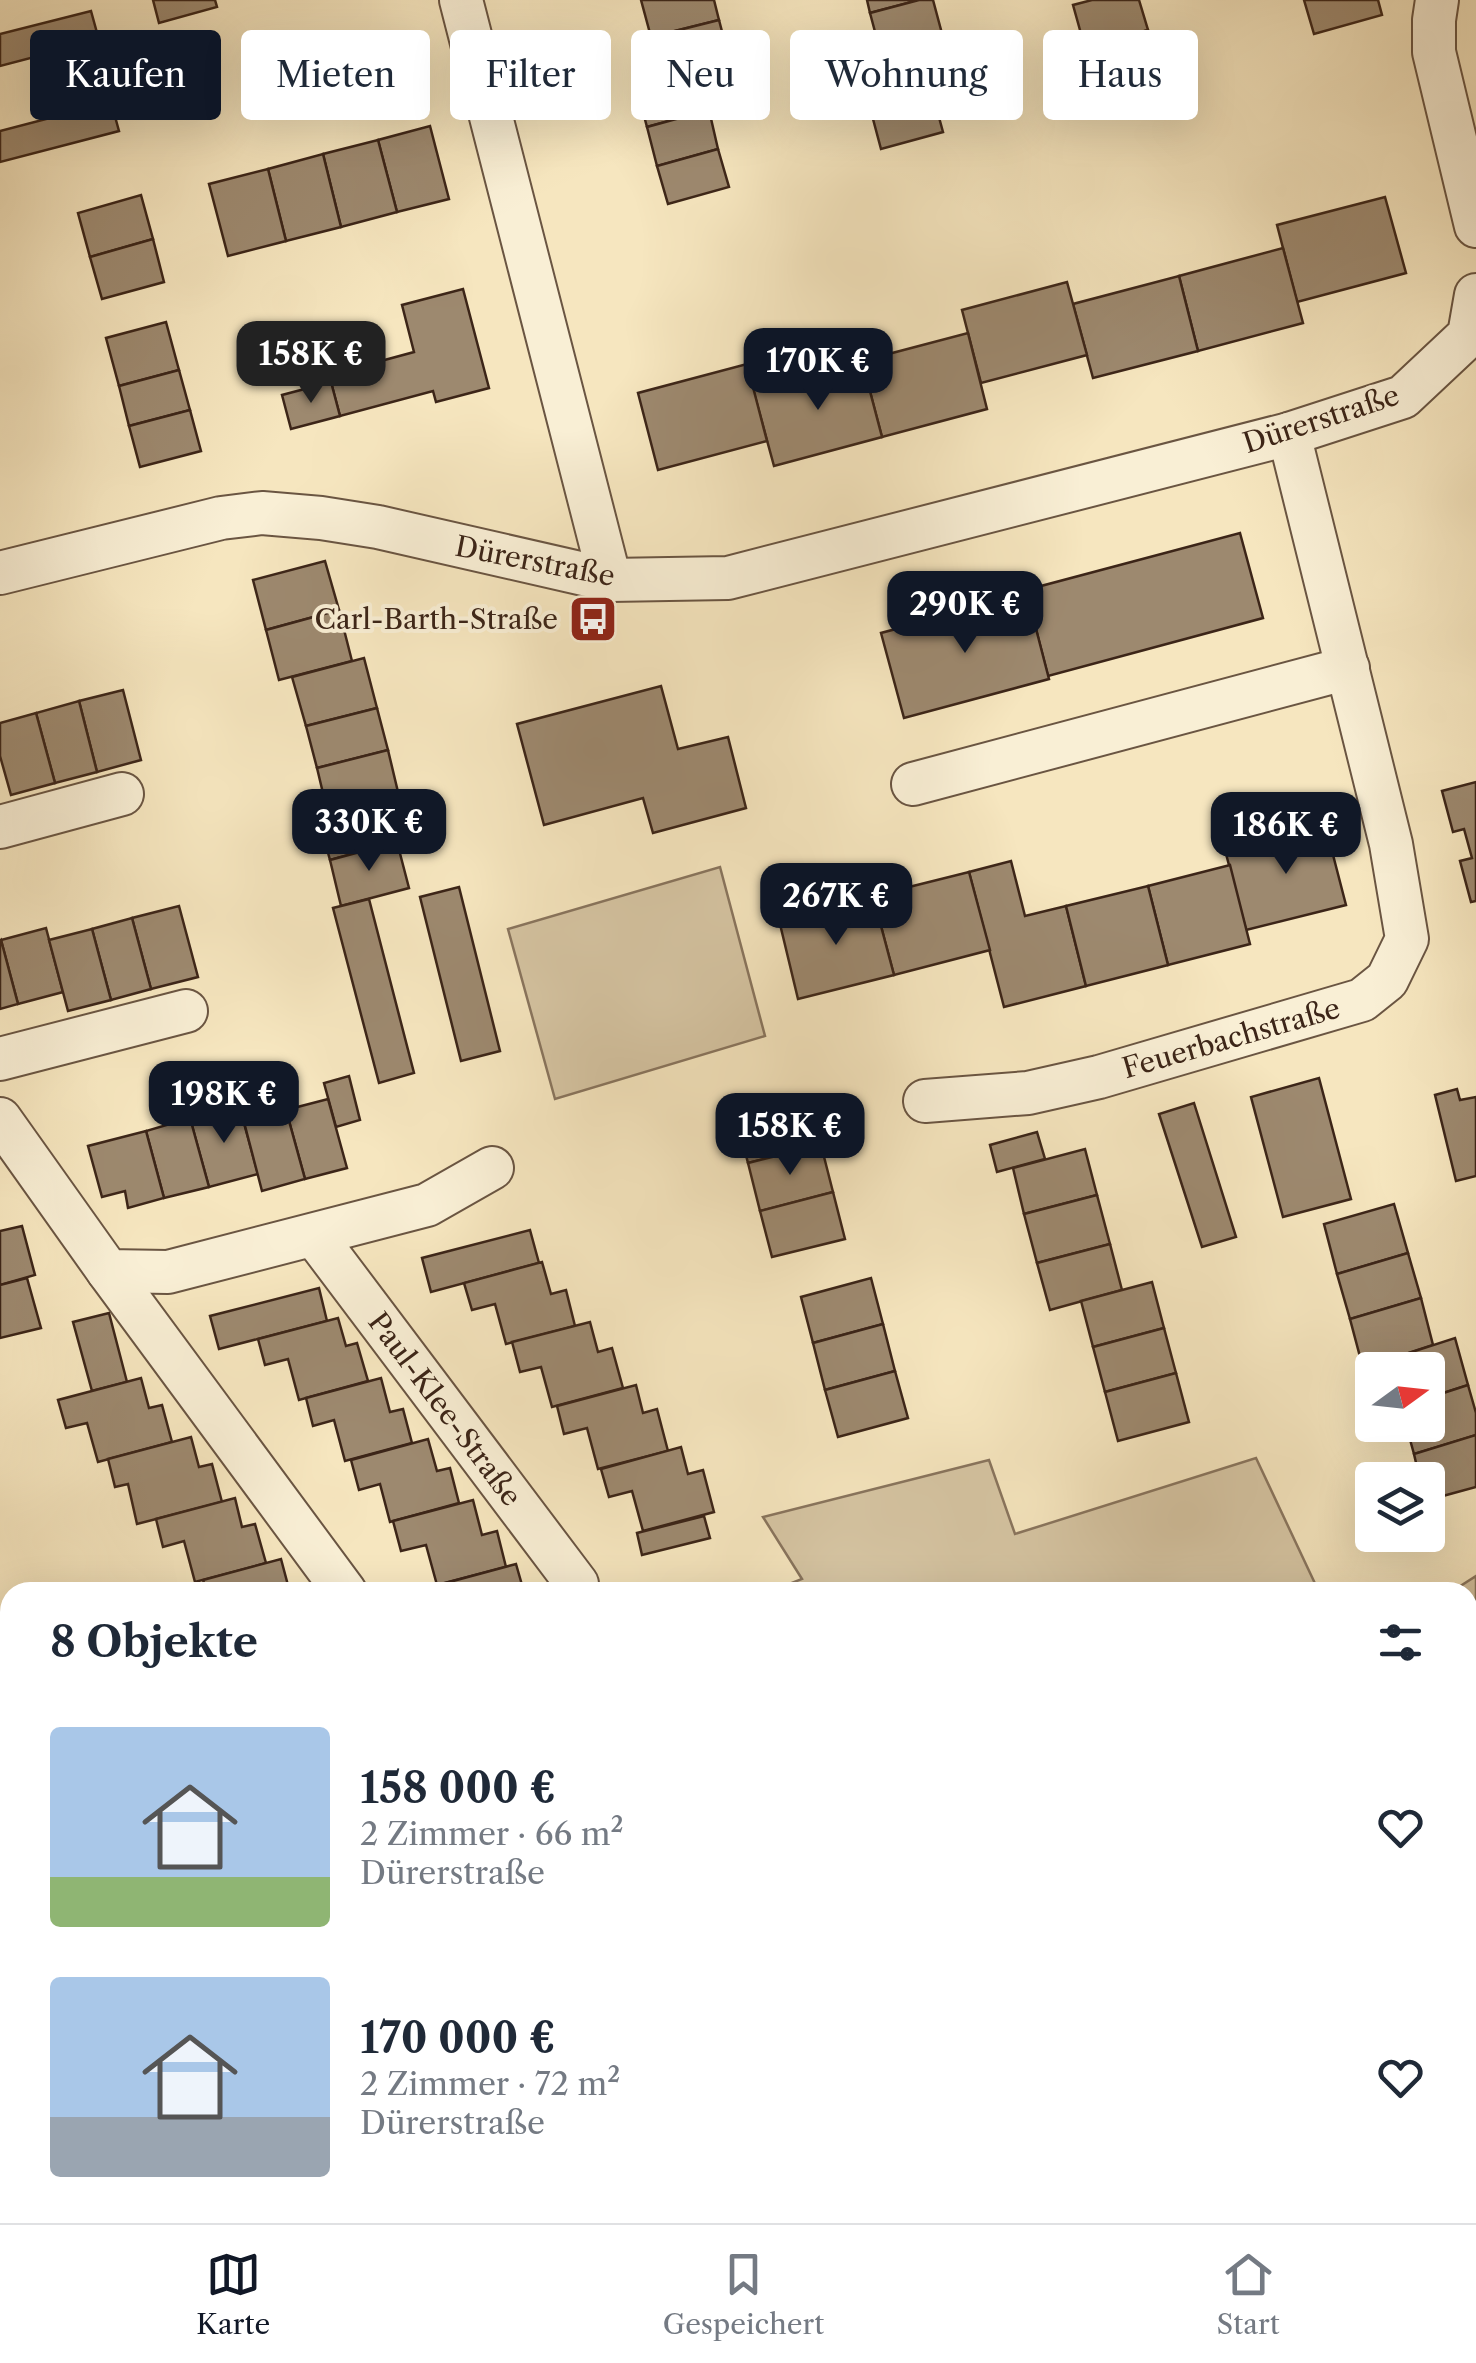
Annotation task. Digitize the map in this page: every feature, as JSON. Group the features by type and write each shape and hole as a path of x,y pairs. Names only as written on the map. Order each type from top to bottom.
{"street":[{"path":"462,0 610,580"},
{"path":"1437,0 1434,52 1476,226"},
{"name":"Dürerstraße","path":"0,573 221,518 262,513 378,527 610,580 728,578 1288,434 1403,397 1470,335 1476,295"},
{"name":"Feuerbachstraße","path":"925,1101 1028,1093 1099,1077 1362,1000 1387,980 1407,940 1391,844 1288,434"},
{"path":"913,784 1348,668"},
{"path":"0,828 122,794"},
{"path":"0,1059 186,1012"},
{"path":"0,1119 338,1582"},
{"path":"108,1272 168,1272 428,1205 492,1168"},
{"name":"Paul-Klee-Straße","path":"314,1235 575,1582"}],"shaded area":[{"path":"720,867 765,1036 555,1099 508,929"},
{"path":"1256,1458 1314,1582 794,1582 802,1579 763,1517 989,1460 1015,1534"}],"building":[{"path":"153,0 215,0 217,7 159,23"},
{"path":"641,0 714,0 719,20 679,30 649,30"},
{"path":"867,0 919,0 870,13"},
{"path":"933,0 941,30 875,30 870,13"},
{"path":"1092,0 1139,0 1148,30 1080,30 1073,5"},
{"path":"1304,0 1378,0 1382,15 1314,34"},
{"path":"91,11 96,30 30,30 30,58 0,66 0,34"},
{"path":"719,20 722,30 679,30"},
{"path":"42,120 116,120 119,131 0,162 0,131"},
{"path":"645,120 673,120 647,127"},
{"path":"673,120 711,120 718,149 657,166 647,127"},
{"path":"873,120 940,120 943,132 881,149"},
{"path":"430,126 449,199 397,212 378,140"},
{"path":"378,140 397,212 341,227 323,154"},
{"path":"718,149 729,187 668,204 657,166"},
{"path":"323,154 341,227 286,241 268,169"},
{"path":"268,169 286,241 228,256 209,184"},
{"path":"141,195 153,239 90,257 78,213"},
{"path":"1385,197 1406,273 1297,302 1277,225"},
{"path":"153,239 164,282 102,299 90,257"},
{"path":"1283,248 1303,323 1198,351 1179,276"},
{"path":"1179,276 1198,351 1093,378 1073,304"},
{"path":"1067,282 1087,355 981,383 962,310"},
{"path":"463,289 489,388 436,402 433,391 340,416 327,367 353,361 355,368 414,352 402,305"},
{"path":"166,322 179,370 119,386 106,338"},
{"path":"968,333 987,409 882,437 862,361"},
{"path":"862,361 882,437 774,466 753,389"},
{"path":"747,364 767,441 658,470 638,393"},
{"path":"179,370 190,410 129,426 119,386"},
{"path":"331,382 340,416 291,429 282,395"},
{"path":"190,410 201,451 140,467 129,426"},
{"path":"1240,533 1263,618 1048,676 1026,590"},
{"path":"325,561 339,610 266,630 253,580"},
{"path":"1027,594 1049,679 904,718 881,633"},
{"path":"339,610 352,661 279,680 266,630"},
{"path":"364,658 377,708 306,726 292,677"},
{"path":"661,686 678,749 728,737 746,808 653,833 643,798 544,825 517,724"},
{"path":"123,690 141,760 97,772 79,701"},
{"path":"79,701 97,772 55,783 36,713"},
{"path":"377,708 388,750 317,768 306,726"},
{"path":"36,713 55,783 11,795 0,756 0,723"},
{"path":"388,750 398,792 327,810 317,768"},
{"path":"1476,782 1476,901 1471,902 1460,861 1472,858 1464,829 1453,832 1442,791"},
{"path":"385,796 397,842 330,860 317,813"},
{"path":"1325,824 1346,905 1246,930 1225,850"},
{"path":"397,842 409,888 341,906 330,860"},
{"path":"1011,861 1025,916 1066,906 1086,986 1004,1007 969,872"},
{"path":"1230,865 1250,944 1168,965 1148,886"},
{"path":"969,872 990,950 894,975 873,896"},
{"path":"1148,886 1168,965 1086,986 1066,906"},
{"path":"459,887 500,1051 461,1061 420,897"},
{"path":"873,896 894,975 798,999 779,920"},
{"path":"369,899 414,1073 379,1083 333,908"},
{"path":"179,906 198,977 151,989 132,918"},
{"path":"132,918 151,989 111,1000 92,929"},
{"path":"46,928 63,992 18,1004 1,940"},
{"path":"92,929 111,1000 68,1011 49,940"},
{"path":"0,941 18,1004 0,1009"},
{"path":"349,1076 360,1120 336,1127 324,1083"},
{"path":"1319,1078 1351,1199 1283,1217 1251,1097"},
{"path":"1457,1089 1460,1100 1476,1097 1476,1176 1456,1181 1435,1095"},
{"path":"809,1098 821,1145 748,1163 736,1117"},
{"path":"328,1099 347,1168 305,1179 286,1110"},
{"path":"1194,1103 1236,1237 1202,1247 1159,1114"},
{"path":"239,1105 258,1174 209,1187 190,1118"},
{"path":"286,1110 305,1179 262,1191 244,1122"},
{"path":"190,1118 209,1187 164,1198 146,1131"},
{"path":"146,1131 164,1198 128,1208 125,1191 102,1197 88,1146"},
{"path":"1037,1132 1045,1159 997,1172 990,1145"},
{"path":"821,1145 833,1192 760,1211 748,1163"},
{"path":"1085,1149 1097,1195 1024,1214 1013,1168"},
{"path":"833,1192 845,1239 772,1257 760,1211"},
{"path":"1097,1195 1110,1244 1037,1263 1024,1214"},
{"path":"1394,1204 1408,1253 1337,1274 1324,1224"},
{"path":"22,1226 35,1275 0,1285 0,1231"},
{"path":"530,1230 539,1263 431,1292 422,1258"},
{"path":"1110,1244 1122,1290 1050,1310 1037,1263"},
{"path":"1408,1253 1421,1298 1350,1319 1337,1274"},
{"path":"542,1262 551,1294 566,1290 575,1326 506,1344 495,1304 472,1310 464,1283"},
{"path":"27,1278 41,1328 0,1338 0,1285"},
{"path":"871,1278 883,1324 813,1343 801,1297"},
{"path":"1152,1282 1164,1328 1093,1347 1081,1301"},
{"path":"319,1288 327,1321 219,1349 210,1316"},
{"path":"1421,1298 1433,1345 1412,1352 1359,1352 1350,1319"},
{"path":"109,1313 127,1382 92,1391 73,1322"},
{"path":"338,1318 346,1346 357,1343 368,1381 299,1400 288,1359 265,1365 258,1339"},
{"path":"590,1322 598,1352 612,1348 623,1388 552,1407 541,1367 520,1372 512,1342"},
{"path":"883,1324 895,1371 825,1390 813,1343"},
{"path":"1164,1328 1176,1373 1105,1392 1093,1347"},
{"path":"1455,1338 1468,1385 1445,1392 1445,1352 1412,1352"},
{"path":"895,1371 908,1418 838,1437 825,1390"},
{"path":"1176,1373 1189,1422 1118,1441 1105,1392"},
{"path":"141,1378 149,1408 162,1405 172,1442 98,1462 87,1423 66,1428 58,1400"},
{"path":"381,1378 390,1412 403,1409 412,1443 345,1461 334,1420 313,1426 306,1398"},
{"path":"636,1385 643,1413 657,1409 668,1451 598,1469 587,1428 564,1434 557,1406"},
{"path":"1468,1385 1476,1413 1476,1435 1414,1454 1411,1442 1445,1442 1445,1392"},
{"path":"1476,1435 1476,1487 1445,1495 1445,1462 1416,1462 1414,1454"},
{"path":"191,1437 199,1467 212,1464 222,1502 137,1524 128,1484 115,1487 108,1459"},
{"path":"428,1439 437,1471 450,1468 459,1503 390,1522 380,1484 359,1490 351,1460"},
{"path":"681,1447 688,1474 703,1470 714,1512 643,1531 632,1491 609,1497 601,1469"},
{"path":"235,1498 242,1527 255,1524 266,1563 195,1582 184,1541 163,1547 156,1519"},
{"path":"473,1500 482,1535 497,1531 506,1567 436,1582 426,1545 401,1551 393,1521"},
{"path":"704,1516 710,1538 642,1555 637,1533"},
{"path":"281,1559 287,1582 204,1582"},
{"path":"516,1564 521,1582 449,1582"}],"place":[{"name":"Carl-Barth-Straße","path":"593,619"}]}
